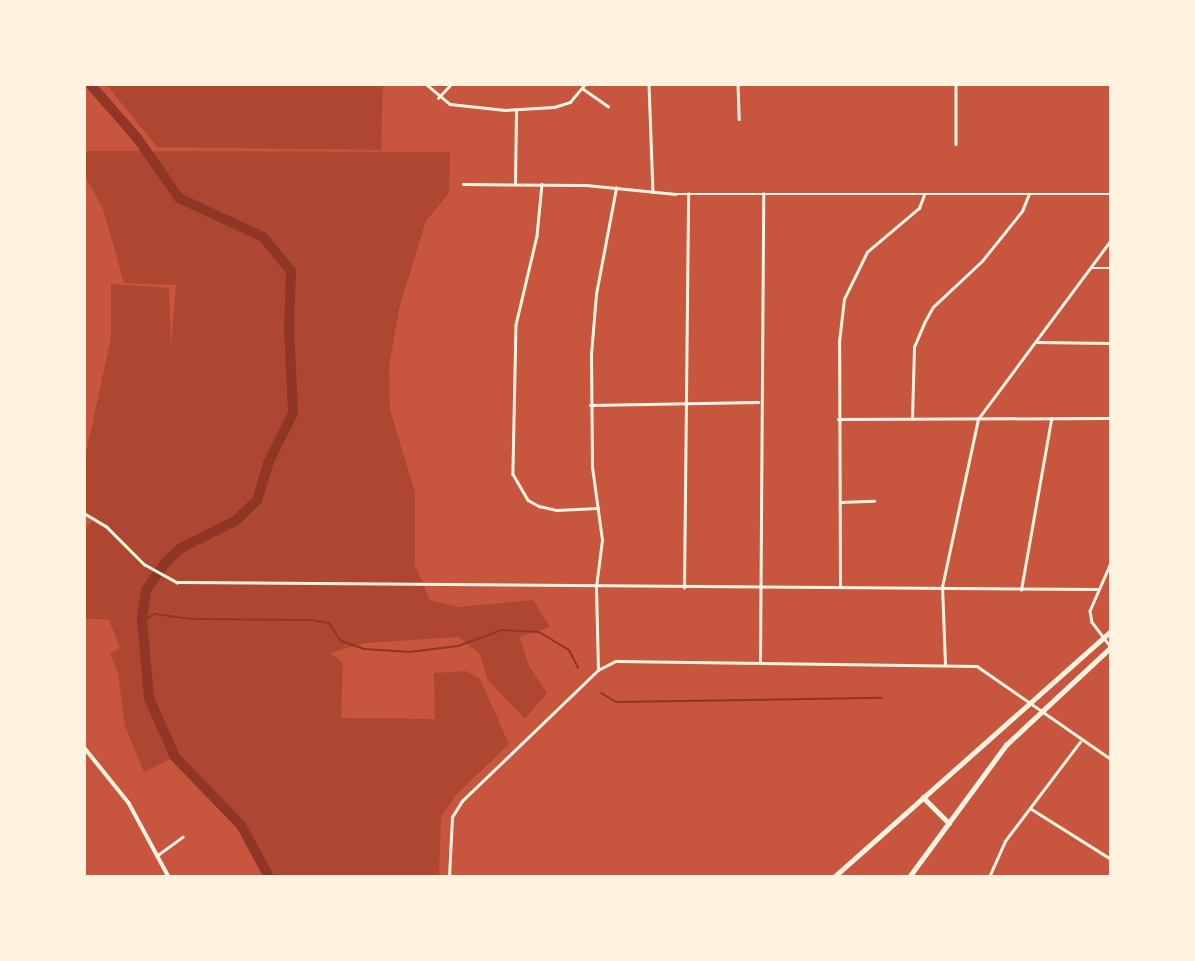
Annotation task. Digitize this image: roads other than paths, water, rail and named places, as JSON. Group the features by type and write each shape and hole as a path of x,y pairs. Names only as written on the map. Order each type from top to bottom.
{"main road":[{"path":"834,877 1111,631"},
{"path":"909,877 999,754 1038,711 1111,647"},
{"path":"923,797 950,823"}],"street":[{"path":"426,84 438,98 457,106 516,110 554,107 570,102 585,84"},
{"path":"438,98 452,84"},
{"path":"649,84 653,192"},
{"path":"738,84 738,119"},
{"path":"956,84 956,144"},
{"path":"582,88 608,106"},
{"path":"515,184 516,110"},
{"path":"463,184 542,184 688,194 1111,194"},
{"path":"542,184 537,236 516,325 513,474 528,500 539,506 598,508"},
{"path":"598,670 596,587 601,540 590,405 596,293 616,188"},
{"path":"684,588 688,194"},
{"path":"760,662 759,402 763,194"},
{"path":"840,587 840,324 848,287 867,252 919,208 924,194"},
{"path":"912,419 914,347 924,323 933,307 982,261 1022,211 1029,194"},
{"path":"945,664 942,587 978,419 1111,240"},
{"path":"1091,268 1111,268"},
{"path":"1037,342 1111,343"},
{"path":"590,405 684,400 759,402"},
{"path":"838,419 1111,418"},
{"path":"1021,590 1051,419"},
{"path":"841,502 874,500"},
{"path":"84,513 106,526 144,564 177,582 684,588 759,586 1098,589"},
{"path":"1111,563 1090,611 1092,622 1111,647"},
{"path":"449,877 452,817 462,801 598,670 616,661 945,664 985,669 1080,742 1111,759"},
{"path":"989,877 997,854 1080,742"},
{"path":"84,747 129,803 159,854 169,877"},
{"path":"1030,808 1111,859"},
{"path":"159,854 182,837"}],"waterway":[{"path":"90,84 138,139 179,198 263,237 291,271 289,327 293,413 269,461 257,500 235,521 181,548 165,563 146,590 142,618 149,698 175,757 241,825 269,877"},
{"path":"142,621 155,614 191,619 312,620 329,623 341,641 364,649 409,652 458,646 502,630 539,632 569,650 578,668"},
{"path":"601,693 616,702 882,698"}]}
